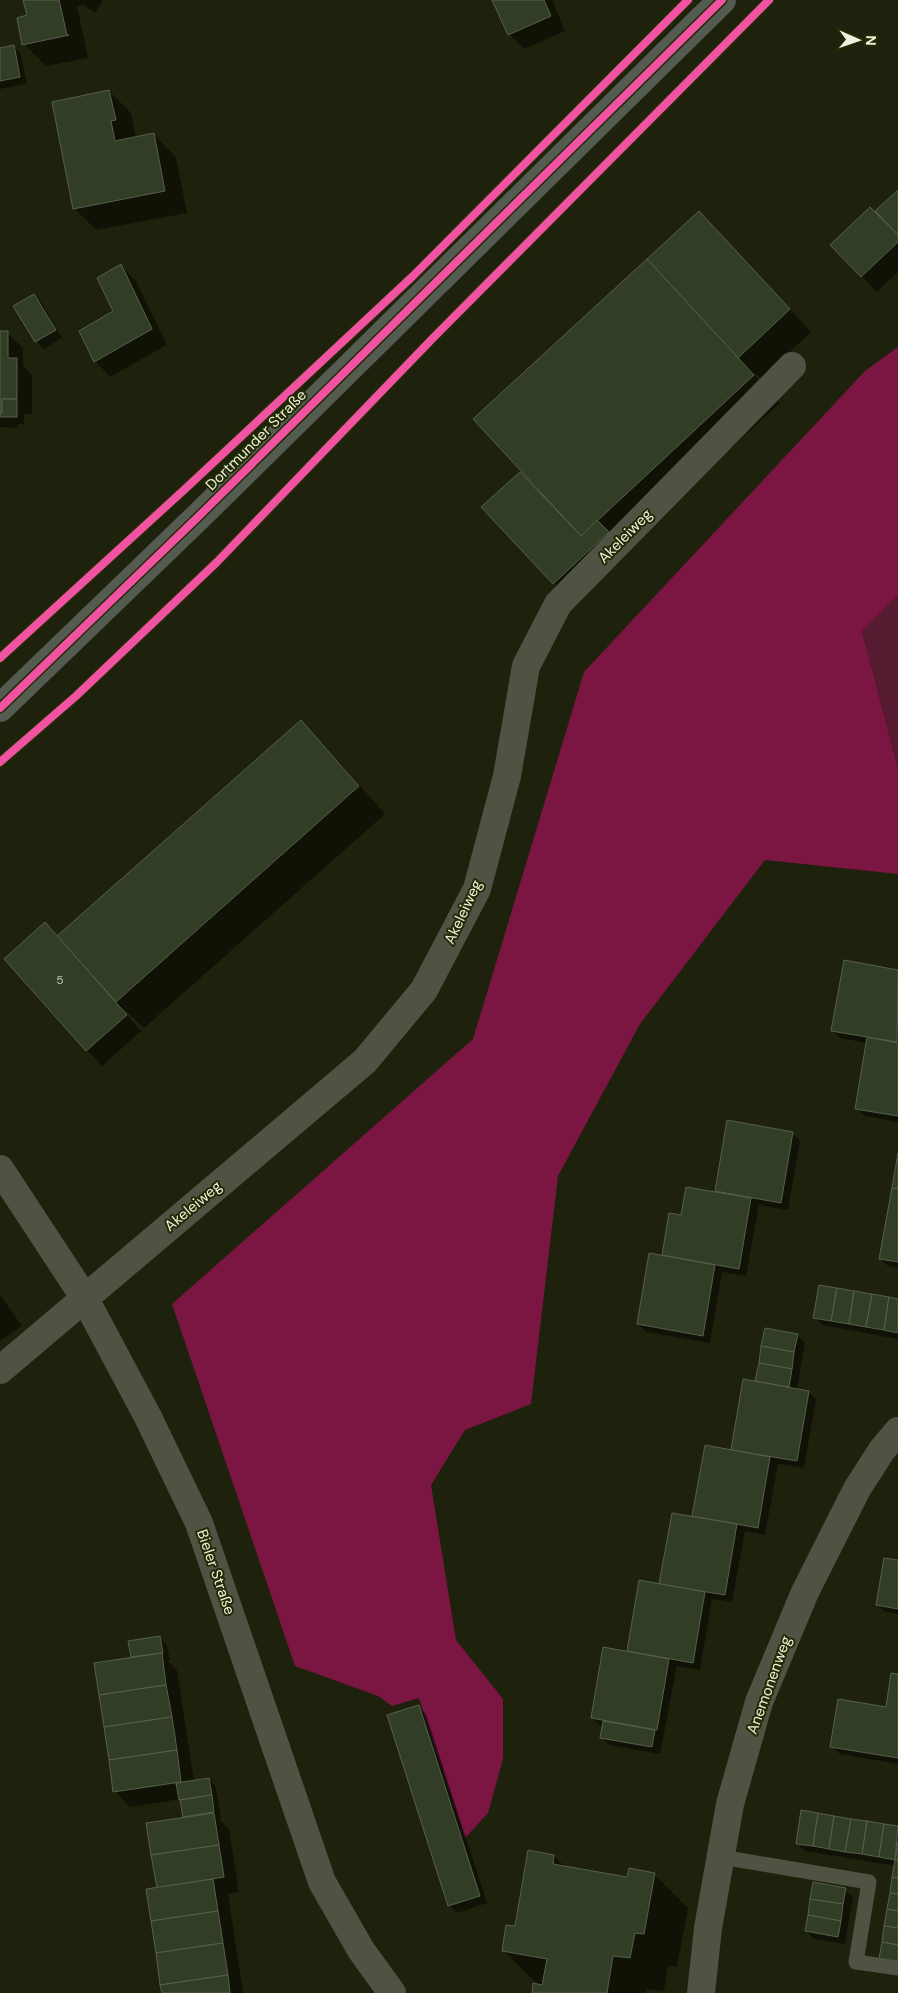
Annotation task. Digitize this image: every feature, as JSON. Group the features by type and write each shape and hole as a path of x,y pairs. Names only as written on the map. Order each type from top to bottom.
{"main road":[{"name":"Dortmunder Straße","path":"0,708 192,523 722,0"}],"street":[{"name":"Akeleiweg","path":"0,1370 365,1061 424,990 476,889 507,776 526,666 558,604 792,366"},
{"name":"Bieler Straße","path":"0,1169 84,1297 148,1417 199,1523 322,1882 362,1950 392,1993"},
{"name":"Anemonenweg","path":"701,1993 708,1928 730,1804 759,1702 805,1592 856,1488 882,1450 898,1431"}],"lane":[{"path":"721,1857 869,1882 856,1962 898,1968"}],"shaded area":[{"path":"898,347 898,595 862,631 898,768 898,874 765,860 640,1024 558,1176 531,1404 465,1430 431,1485 456,1640 503,1699 503,1759 488,1813 465,1838 419,1698 392,1706 378,1696 295,1666 172,1304 473,1039 584,672 865,371"},
{"path":"898,595 898,768 862,630"}],"building":[{"path":"23,0 59,0 67,35 69,35 22,45 17,18 27,15"},
{"path":"492,0 544,0 551,16 508,35"},
{"path":"14,45 20,77 0,81 0,48"},
{"path":"109,90 116,120 111,121 115,141 154,133 165,191 73,209 52,102"},
{"path":"898,190 898,235 875,211"},
{"path":"870,207 898,235 898,242 861,277 830,245"},
{"path":"699,211 790,309 738,358 647,259"},
{"path":"647,259 754,375 581,536 473,419"},
{"path":"121,264 152,329 94,362 79,331 113,311 97,278"},
{"path":"34,294 56,330 35,342 13,306"},
{"path":"0,331 8,331 8,358 17,358 17,399 2,399 2,413 0,413"},
{"path":"2,399 17,399 17,417 0,417 0,413 2,413"},
{"path":"520,472 581,536 597,520 609,532 553,584 481,507"},
{"path":"301,720 359,786 116,1002 57,936"},
{"path":"45,922 127,1015 86,1051 4,959"},
{"path":"844,960 898,970 897,1042 831,1031"},
{"path":"867,1037 898,1043 898,1116 855,1109"},
{"path":"727,1120 793,1132 781,1203 715,1191"},
{"path":"898,1153 898,1189 892,1188"},
{"path":"686,1187 751,1198 739,1269 662,1255 669,1213 681,1215"},
{"path":"892,1188 898,1189 898,1262 879,1259"},
{"path":"649,1253 715,1265 703,1336 637,1324"},
{"path":"819,1285 837,1288 831,1321 813,1318"},
{"path":"837,1288 854,1291 849,1324 831,1321"},
{"path":"854,1291 872,1294 866,1327 849,1324"},
{"path":"872,1294 889,1297 884,1330 866,1327"},
{"path":"889,1297 898,1299 898,1333 884,1330"},
{"path":"765,1328 798,1334 794,1352 761,1346"},
{"path":"761,1346 794,1352 792,1369 759,1363"},
{"path":"759,1363 792,1369 789,1387 755,1381"},
{"path":"743,1379 809,1391 797,1461 731,1450"},
{"path":"705,1445 770,1457 758,1528 692,1516"},
{"path":"672,1513 737,1524 725,1595 659,1584"},
{"path":"884,1558 898,1560 898,1609 876,1605"},
{"path":"639,1580 705,1592 693,1663 627,1651"},
{"path":"160,1636 163,1653 131,1657 128,1641"},
{"path":"603,1647 669,1659 657,1730 591,1718"},
{"path":"162,1653 166,1685 99,1695 94,1663"},
{"path":"891,1673 898,1674 898,1758 830,1747 838,1699 886,1707"},
{"path":"166,1685 172,1717 104,1727 99,1695"},
{"path":"419,1705 480,1896 448,1906 387,1715"},
{"path":"172,1717 177,1750 109,1760 104,1727"},
{"path":"603,1721 655,1730 652,1747 600,1738"},
{"path":"177,1750 181,1782 113,1792 109,1760"},
{"path":"209,1778 212,1795 179,1800 176,1783"},
{"path":"212,1795 214,1812 183,1817 180,1800"},
{"path":"801,1810 818,1813 813,1846 796,1844"},
{"path":"214,1813 219,1845 151,1855 146,1823"},
{"path":"818,1813 834,1816 829,1849 813,1846"},
{"path":"834,1816 851,1819 845,1852 829,1849"},
{"path":"851,1819 867,1821 862,1854 845,1852"},
{"path":"867,1821 884,1824 879,1857 862,1854"},
{"path":"884,1824 898,1826 895,1860 879,1857"},
{"path":"898,1842 898,1860 895,1860"},
{"path":"219,1845 224,1877 157,1888 151,1855"},
{"path":"528,1850 554,1855 553,1864 627,1877 629,1868 655,1873 644,1934 635,1933 630,1958 613,1956 607,1993 532,1993 533,1983 542,1985 547,1959 502,1951 506,1925 515,1926"},
{"path":"895,1860 898,1860 898,1878 892,1877"},
{"path":"892,1877 898,1878 898,1894 890,1893"},
{"path":"213,1879 218,1911 151,1921 146,1889"},
{"path":"813,1882 846,1888 843,1904 810,1899"},
{"path":"890,1893 898,1894 898,1911 887,1909"},
{"path":"810,1899 843,1904 841,1921 808,1915"},
{"path":"887,1909 898,1911 898,1928 884,1926"},
{"path":"218,1911 223,1943 156,1953 151,1921"},
{"path":"808,1915 841,1921 838,1937 805,1931"},
{"path":"884,1926 898,1928 898,1945 882,1942"},
{"path":"882,1942 898,1945 898,1962 879,1959"},
{"path":"223,1943 228,1975 160,1985 156,1953"},
{"path":"228,1975 230,1993 162,1993 160,1985"}],"cycle path":[{"path":"0,658 185,489 413,276 688,0"},
{"path":"0,708 199,516 722,0"},
{"path":"0,762 76,696 217,562 434,337 769,0"}]}
